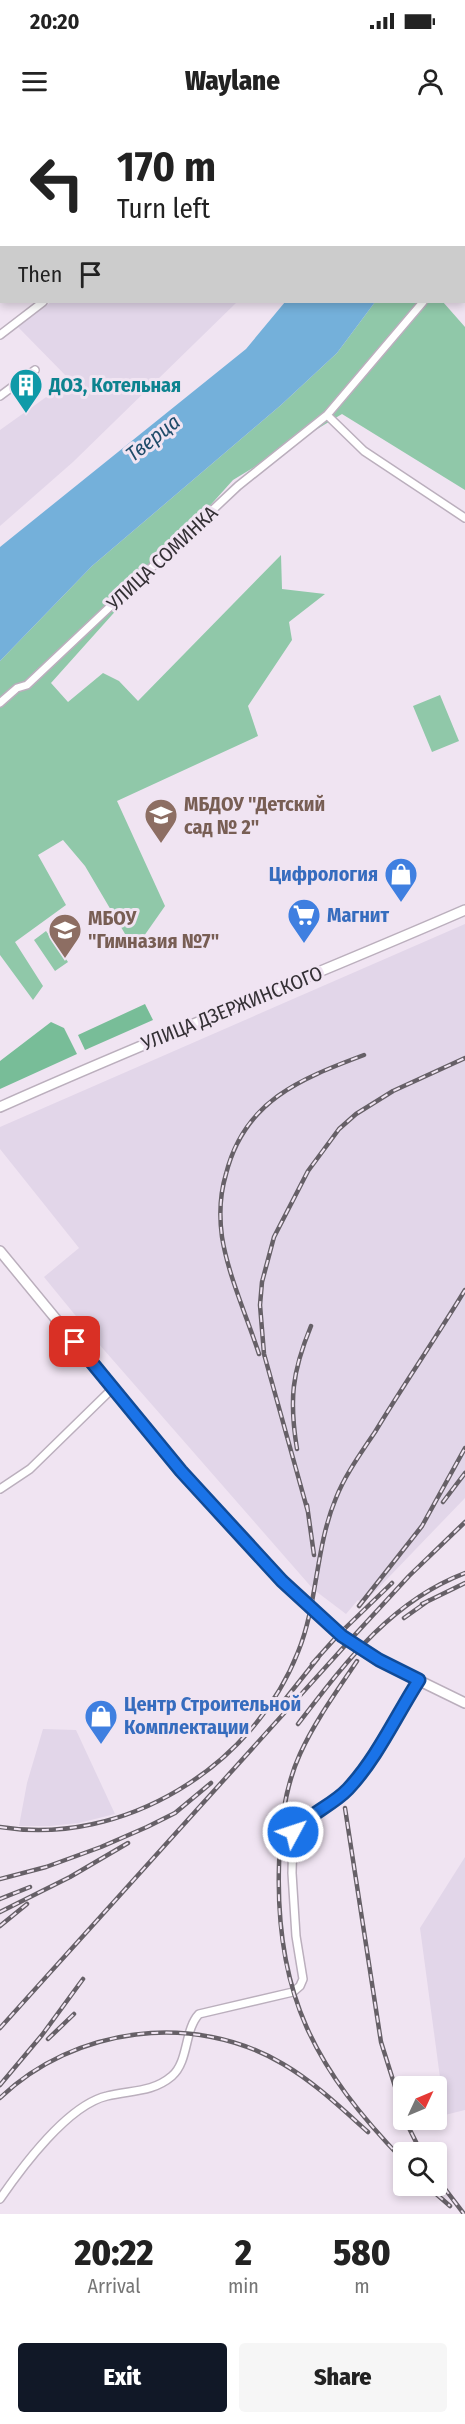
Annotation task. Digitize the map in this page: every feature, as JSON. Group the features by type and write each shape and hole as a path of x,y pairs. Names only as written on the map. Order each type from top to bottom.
{"street":[{"path":"0,335 43,303"},
{"name":"УЛИЦА СОМИНКА","path":"0,703 17,688 27,685 238,486 327,416 422,303"},
{"path":"0,396 35,370"},
{"path":"327,416 364,452 465,518"},
{"name":"УЛИЦА ДЗЕРЖИНСКОГО","path":"0,1107 89,1067 465,910"},
{"path":"0,1251 181,1471 282,1581 342,1636 379,1660 465,1703"},
{"path":"0,1490 30,1468 112,1389"},
{"path":"0,2199 44,2141 83,2107 106,2096 143,2091 161,2084 174,2075 182,2059 193,2020 199,2014 293,1992 300,1986 303,1979 296,1936 292,1873 293,1832 300,1824 346,1790 363,1769 419,1680"}],"shaded area":[{"path":"50,303 236,303 73,462 0,526 0,430 70,380 18,327"},
{"path":"465,924 465,1498 363,1604 358,1600 346,1614 313,1589 98,1343 44,1277 79,1248 0,1149 0,1127"},
{"path":"43,1729 76,1730 115,1814 79,1823 19,1826 27,1783"},
{"path":"465,1857 465,2110 447,2114 447,2076 440,2076 420,1928"}],"green space":[{"path":"374,303 444,303 465,327 465,490 342,414 233,480 51,683 68,702 103,673 119,681 138,701 281,555 282,589 325,594 289,622 292,640 248,706 258,736 117,801 165,906 137,946 128,939 85,866 63,840 38,855 66,905 15,942 43,986 33,1000 0,955 0,661 92,566 281,405 337,353"},
{"path":"440,695 459,741 432,752 413,706"},
{"path":"46,931 68,962 55,971 34,940"},
{"path":"145,1004 153,1020 85,1050 78,1035"},
{"path":"51,1022 64,1028 77,1054 0,1089 0,1061"}],"water":[{"name":"Тверца","path":"284,303 374,303 337,353 281,405 92,566 0,661 0,547 246,349"}],"railway":[{"path":"259,1354 233,1281 222,1237 221,1197 234,1149 246,1128 278,1096 318,1073 364,1055"},
{"path":"308,1512 264,1354 260,1305 262,1282 274,1237 308,1171 339,1129 356,1114 393,1091 465,1058"},
{"path":"0,1827 46,1830 92,1824 136,1811 178,1790 216,1763 250,1731 277,1693 298,1652 305,1633 324,1536 340,1489 465,1290"},
{"path":"297,1449 293,1416 294,1386 296,1372 311,1326"},
{"path":"359,1606 422,1526 465,1448"},
{"path":"443,1502 465,1473"},
{"path":"307,1505 314,1555"},
{"path":"0,2028 351,1639 409,1576 465,1522"},
{"path":"298,1724 352,1657 392,1617 414,1600 465,1573"},
{"path":"312,1664 339,1634 392,1583"},
{"path":"422,1604 465,1583"},
{"path":"404,1618 428,1601"},
{"path":"279,1707 318,1658"},
{"path":"357,1661 312,1730 290,1781 280,1837 280,1911 284,1953 293,1992 307,2027 324,2061 346,2094 393,2149"},
{"path":"0,1879 46,1867 147,1827 175,1813 211,1783"},
{"path":"345,1808 381,2042 393,2080"},
{"path":"0,1912 70,1877 128,1843"},
{"path":"0,1899 30,1887"},
{"path":"0,1926 27,1904"},
{"path":"0,2085 42,2035 83,1979"},
{"path":"48,2039 74,2014"},
{"path":"0,2098 30,2074 63,2055 99,2042 136,2035 174,2033 212,2037 248,2047 283,2064 316,2087 368,2132"},
{"path":"410,2130 416,2142"},
{"path":"447,2192 464,2214"},
{"path":"438,2196 450,2206"}],"place":[{"name":"ДОЗ, Котельная","path":"26,414"},
{"name":"МБДОУ \"Детский сад № 2\"","path":"161,844"},
{"name":"Цифрология","path":"401,903"},
{"name":"Магнит","path":"304,944"},
{"name":"МБОУ \"Гимназия №7\"","path":"65,959"},
{"name":"Центр Строительной Комплектации","path":"101,1745"}],"route":[{"path":"75,1342 181,1471 282,1581 342,1636 379,1660 419,1680 363,1769 346,1790 300,1824 293,1832"}]}
